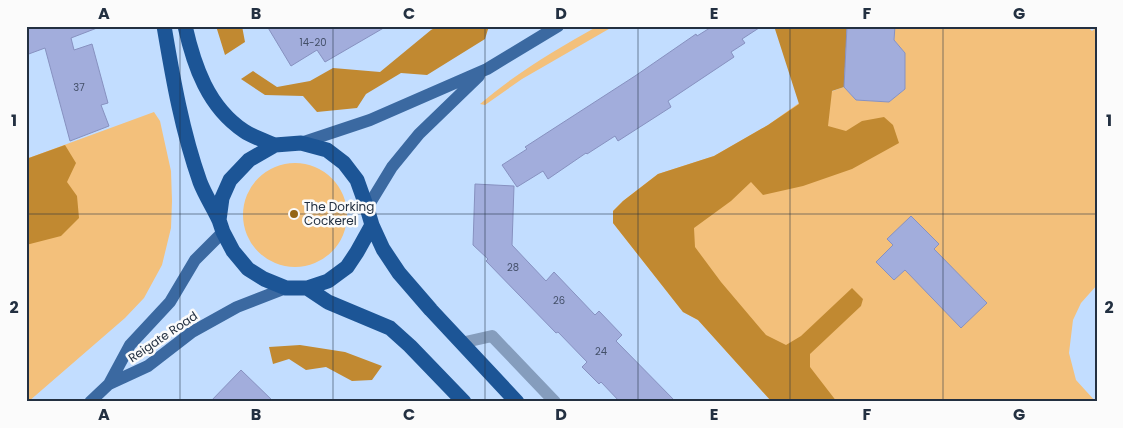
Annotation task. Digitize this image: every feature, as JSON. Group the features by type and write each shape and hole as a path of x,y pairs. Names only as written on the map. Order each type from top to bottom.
{"highway":[{"path":"164,26 172,79 183,127 201,184 233,250 248,269 264,279 286,288 307,288 328,282 347,267 372,225"},
{"path":"185,26 191,52 206,89 215,104 244,131 275,145"},
{"path":"221,226 222,198 230,180 249,160 275,145 301,143 327,150 344,163 357,180 372,225 383,249 399,273 516,402"},
{"path":"307,288 328,302 390,328 464,402"}],"main road":[{"path":"301,143 370,120 487,69 558,26"},
{"path":"367,208 392,166 418,134 487,69"},
{"name":"Reigate Road","path":"90,402 109,384 130,345 170,302 195,260 221,226"},
{"name":"Reigate Road","path":"109,384 148,366 192,332 237,307 286,288"}],"street":[{"path":"461,343 492,336 555,402"}],"shaded area":[{"path":"216,26 242,26 245,42 225,55"},
{"path":"438,26 489,26 485,39 427,75 401,73 366,94 357,108 317,112 303,96 265,95 241,79 253,71 277,87 310,81 333,68 380,72"},
{"path":"598,26 614,26 522,79 485,105 480,104 522,72"},
{"path":"774,26 847,26 844,87 832,91 828,126 846,131 862,121 884,117 893,125 899,143 852,169 803,186 763,195 751,182 731,201 694,228 695,247 721,282 766,335 786,345 801,336 852,288 863,299 861,306 810,354 810,367 837,402 772,402 698,320 683,312 613,223 613,211 658,174 714,156 768,125 799,104"},
{"path":"895,26 1087,26 1092,31 1097,27 1097,285 1081,303 1073,320 1069,353 1076,380 1096,402 772,402 698,320 683,312 613,223 613,211 658,174 714,156 768,125 799,103 844,87 856,100 889,102 905,89 905,53 894,40"},
{"path":"154,112 160,121 171,171 171,228 162,265 144,298 125,318 26,402 26,159"},
{"path":"65,145 76,163 67,182 77,196 79,218 61,236 26,245 26,159"},
{"path":"295,163 315,167 324,171 332,178 339,186 343,195 347,215 343,235 339,244 332,252 324,259 315,263 295,267 275,263 266,259 258,252 251,244 247,235 243,215 247,195 251,186 258,178 266,171 275,167"},
{"path":"300,345 345,352 382,366 372,380 352,381 326,367 306,370 289,359 273,364 269,347"}],"building":[{"path":"26,26 97,26 97,28 71,38 74,50 92,44 108,103 101,105 109,126 70,141 45,48 26,55"},
{"path":"267,26 387,26 325,62 317,50 291,66"},
{"path":"713,26 762,26 742,39 745,43 731,52 734,57 668,101 671,107 618,141 615,136 548,179 543,171 517,187 502,165 527,149 525,147 696,34 697,36"},
{"path":"847,26 895,26 894,40 905,53 905,89 889,102 856,100 844,87"},
{"path":"475,184 514,186 512,245 546,281 554,272 595,315 599,311 622,335 616,341 676,402 620,402 601,382 599,384 582,367 587,362 558,332 556,333 486,261 488,259 473,245"},
{"path":"911,216 939,244 934,249 987,303 961,328 905,270 894,280 876,262 893,245 887,239"},
{"path":"241,370 274,402 210,402"}],"place":[{"name":"The Dorking Cockerel","path":"294,214"}]}
